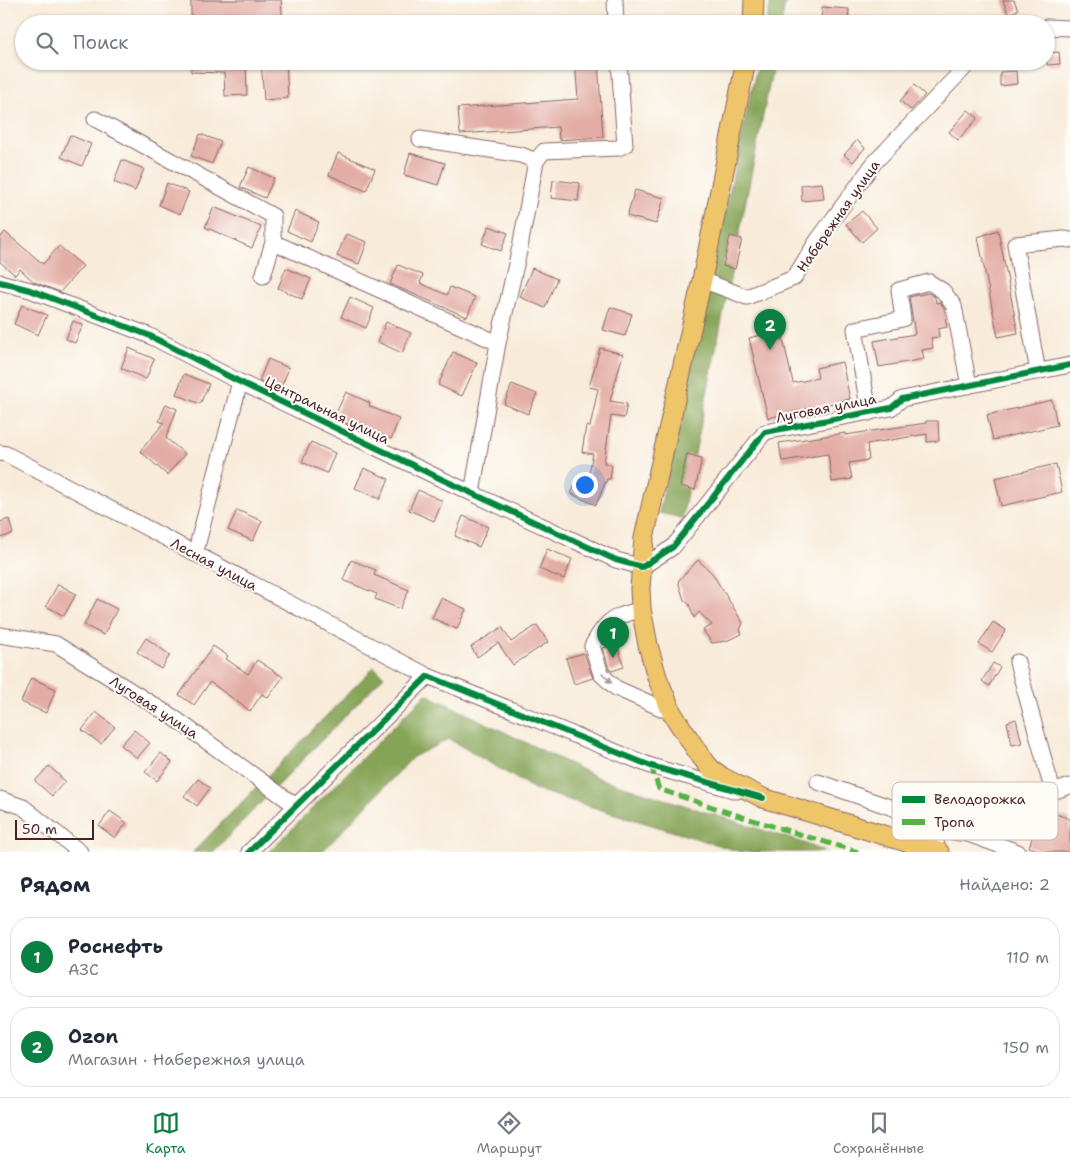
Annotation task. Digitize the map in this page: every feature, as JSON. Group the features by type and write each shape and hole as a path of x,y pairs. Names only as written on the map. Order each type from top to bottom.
{"main road":[{"path":"753,15 754,0"},
{"path":"744,70 702,280 644,538 640,588 641,609 657,677 672,713 694,748 710,768 722,777 762,798 892,838"},
{"path":"900,840 936,851"}],"street":[{"path":"614,0 615,15"},
{"path":"1055,27 1070,28"},
{"path":"472,494 498,343 520,247 536,161 544,151 618,148 624,145 620,70"},
{"name":"Набережная улица","path":"702,280 747,297 794,278 817,241 874,163 963,70"},
{"path":"95,119 273,216 273,242 262,276"},
{"path":"420,139 521,155 536,161"},
{"path":"1038,372 1015,244 1070,240"},
{"path":"273,242 498,343"},
{"name":"Центральная улица","path":"0,282 30,290 148,335 240,382 472,494 616,560 642,567"},
{"path":"869,413 856,329 903,319 899,290 929,282 942,291 954,306 969,386"},
{"name":"Луговая улица","path":"642,567 673,547 765,432 869,413 890,408 902,399 1070,365"},
{"path":"195,554 240,382"},
{"name":"Лесная улица","path":"0,453 6,454 428,676 651,766 762,798"},
{"path":"641,609 612,618 601,629 592,646 601,674 616,688 672,713"},
{"name":"Луговая улица","path":"0,635 56,644 173,717 296,806"},
{"path":"1017,662 1050,782"},
{"path":"249,852 428,676"},
{"path":"818,782 892,808"},
{"path":"1058,790 1070,786"},
{"path":"0,799 23,807 80,852"},
{"path":"985,840 1018,852"}],"green space":[{"path":"771,0 786,0 783,15 768,15"},
{"path":"756,70 772,70 682,518 659,513"},
{"path":"374,667 384,676 213,852 193,852"},
{"path":"426,694 601,779 804,843 826,852 741,852 536,790 449,739 413,757 322,852 269,852"}],"building":[{"path":"191,0 281,0 282,15 191,15"},
{"path":"1003,0 1014,0 1018,10 1008,14"},
{"path":"822,7 849,9 849,15 822,15"},
{"path":"1055,52 1059,52 1060,64 1055,64"},
{"path":"191,70 246,70 247,95 225,96 224,73 191,72"},
{"path":"262,70 286,70 288,98 264,100"},
{"path":"576,70 599,70 603,137 559,140 558,127 460,134 458,108 578,99"},
{"path":"1016,71 1017,84 1000,86 1000,72"},
{"path":"914,85 925,95 911,110 900,101"},
{"path":"968,110 978,118 958,140 949,132"},
{"path":"200,134 221,142 212,164 191,156"},
{"path":"70,135 91,144 82,166 61,157"},
{"path":"857,140 865,148 853,162 844,155"},
{"path":"338,153 375,169 366,191 329,175"},
{"path":"410,153 445,163 438,185 404,175"},
{"path":"122,160 144,169 135,191 114,182"},
{"path":"249,167 274,178 265,198 240,187"},
{"path":"553,180 580,183 578,201 551,198"},
{"path":"167,183 189,192 180,214 159,205"},
{"path":"822,183 824,199 802,201 801,185"},
{"path":"635,190 664,198 656,224 627,216"},
{"path":"214,207 261,227 252,248 205,227"},
{"path":"295,211 319,222 311,242 287,231"},
{"path":"862,211 877,228 862,242 846,224"},
{"path":"489,226 508,233 501,251 482,244"},
{"path":"998,230 1018,333 998,337 978,237"},
{"path":"5,232 43,264 59,246 83,266 60,292 34,282 20,269 15,275 0,262 0,238"},
{"path":"346,234 367,242 359,264 337,256"},
{"path":"730,236 742,239 735,269 723,266"},
{"path":"398,265 423,275 420,283 447,295 450,287 475,297 467,317 390,284"},
{"path":"286,268 311,279 302,299 278,288"},
{"path":"532,268 557,279 545,308 520,297"},
{"path":"928,293 935,297 936,303 940,302 944,308 947,327 938,329 939,337 931,338 933,348 922,350 924,359 879,367 874,341 915,334 909,297"},
{"path":"350,297 374,308 366,328 341,317"},
{"path":"22,305 47,315 38,335 14,324"},
{"path":"610,307 632,314 625,336 603,330"},
{"path":"73,321 83,325 75,343 66,339"},
{"path":"386,322 411,333 402,353 378,342"},
{"path":"781,330 793,383 818,378 816,368 842,362 850,399 768,418 749,338"},
{"path":"129,348 154,359 146,379 121,368"},
{"path":"600,348 623,354 610,401 627,404 624,418 611,416 604,463 612,465 610,479 607,479 596,505 571,494 580,474 588,478 593,454 582,452 586,426 590,427 598,389 589,387"},
{"path":"453,352 477,363 462,396 438,385"},
{"path":"268,359 289,368 280,390 259,381"},
{"path":"184,374 209,384 200,404 176,394"},
{"path":"512,384 537,394 528,414 504,404"},
{"path":"346,392 370,403 369,406 399,419 391,439 359,426 358,429 334,417"},
{"path":"1052,400 1057,425 993,440 987,415"},
{"path":"166,404 177,409 166,438 185,454 167,475 140,451 164,423 159,421"},
{"path":"926,421 938,421 939,441 927,442 927,434 867,444 869,460 849,463 852,479 832,482 828,454 782,461 779,443 926,423"},
{"path":"311,442 335,453 327,473 302,462"},
{"path":"687,454 702,458 695,490 680,486"},
{"path":"1056,464 1062,492 1001,506 995,478"},
{"path":"364,468 389,479 380,499 355,488"},
{"path":"418,490 443,501 434,521 409,510"},
{"path":"237,510 262,521 253,541 228,530"},
{"path":"463,516 488,527 479,547 455,536"},
{"path":"9,519 13,534 0,538 0,522"},
{"path":"547,549 572,559 564,579 539,569"},
{"path":"351,560 376,570 374,575 409,590 400,609 375,599 377,594 343,580"},
{"path":"698,560 712,573 743,623 740,630 742,634 726,641 712,643 703,630 712,625 699,612 694,618 689,604 684,600 678,581"},
{"path":"58,584 76,594 64,616 46,606"},
{"path":"441,598 466,609 457,629 432,618"},
{"path":"97,599 117,609 104,635 84,625"},
{"path":"993,622 1006,630 992,652 979,644"},
{"path":"537,625 548,642 513,665 498,643 477,657 471,647 502,627 511,642"},
{"path":"146,638 170,655 161,669 137,652"},
{"path":"617,644 624,667 612,671 609,669 603,648"},
{"path":"213,646 228,656 226,659 248,674 257,660 283,677 268,698 262,694 250,711 210,682 194,705 179,695"},
{"path":"584,653 593,678 574,684 566,658"},
{"path":"993,663 1000,667 989,686 982,681"},
{"path":"31,678 56,689 46,713 21,702"},
{"path":"96,712 115,727 101,744 82,730"},
{"path":"1016,719 1022,743 1012,745 1007,722"},
{"path":"134,730 150,743 137,758 121,745"},
{"path":"161,753 172,762 157,781 145,772"},
{"path":"49,766 65,781 52,796 35,781"},
{"path":"198,779 210,788 197,806 184,796"},
{"path":"110,811 127,823 115,838 99,826"},
{"path":"1058,815 1070,819 1070,852 1043,852 1029,847 1031,840 1058,840"}],"marked path":[{"path":"651,766 659,789 858,852"}],"cycle path":[{"path":"0,282 30,290 148,335 240,382 437,477 616,560 642,567 673,547 765,432 891,408 902,399 1070,365"},
{"path":"249,852 428,676 651,766 763,798"}],"place":[{"name":"Ozon","path":"770,350"},
{"name":"Роснефть","path":"613,658"}]}
